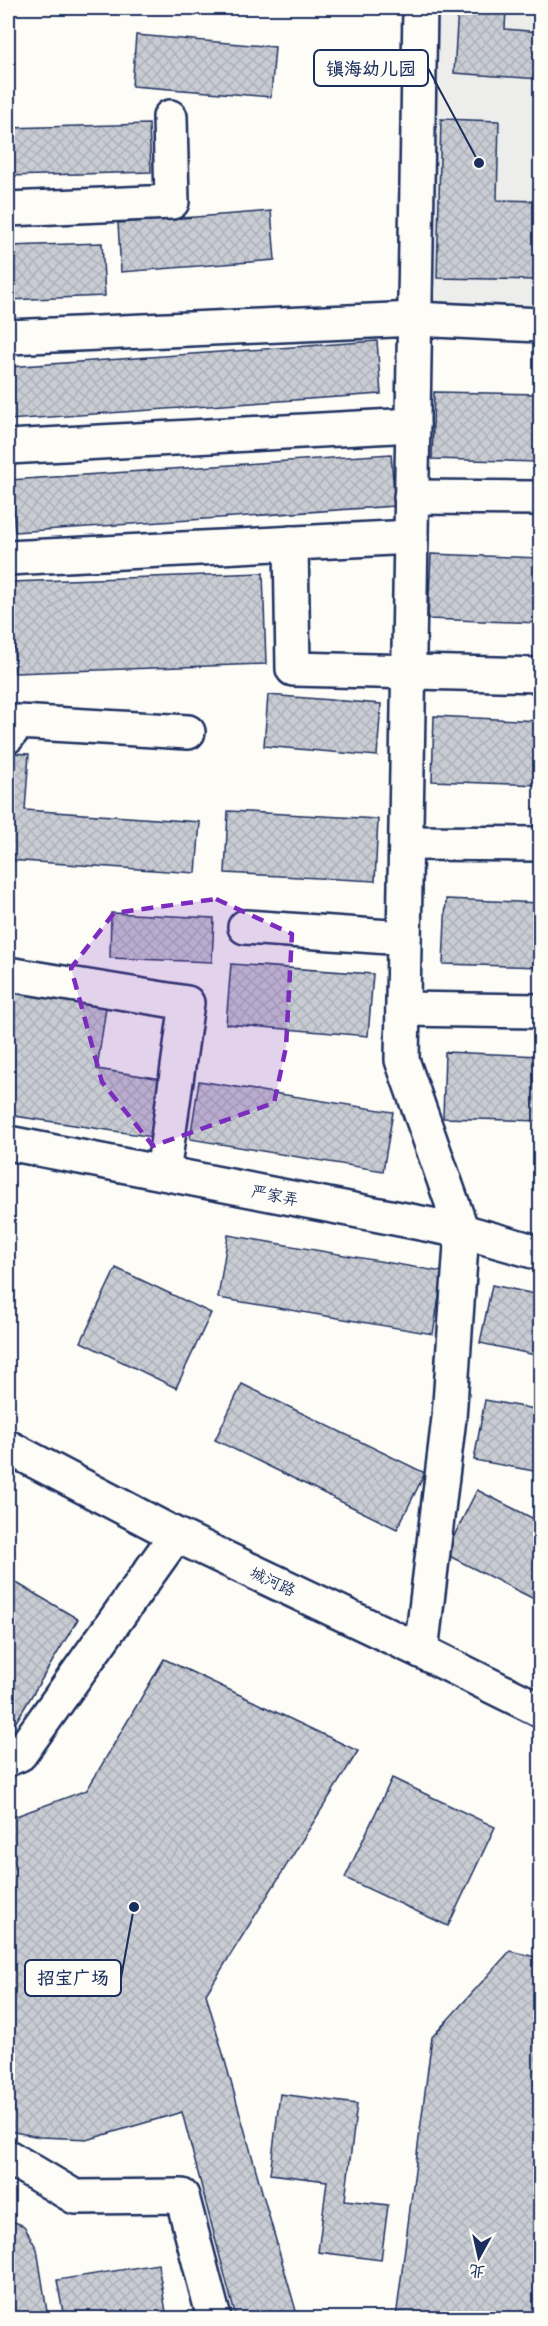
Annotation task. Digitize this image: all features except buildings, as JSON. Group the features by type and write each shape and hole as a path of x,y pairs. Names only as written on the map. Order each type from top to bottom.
{"street":[{"path":"420,8 402,1060 462,1231 449,1418 422,1651"},
{"path":"8,209 172,202 170,117"},
{"path":"8,337 415,319 540,325"},
{"path":"8,447 413,426"},
{"path":"411,497 540,498"},
{"path":"8,558 411,537"},
{"path":"291,543 293,669 540,675"},
{"path":"8,736 18,722 188,732"},
{"path":"406,843 540,843"},
{"path":"245,927 404,938"},
{"path":"8,974 187,1003 163,1173"},
{"path":"403,1009 540,1011"},
{"name":"严家弄","path":"8,1143 462,1231 540,1253"},
{"name":"城河路","path":"8,1447 176,1535 422,1651 540,1710"},
{"path":"8,1759 20,1754 176,1535"},
{"path":"8,2157 75,2197 182,2196 214,2319"}],"highlighted area":[{"path":"216,899 292,934 286,1047 274,1103 153,1146 102,1082 71,968 114,913"}],"shaded area":[{"path":"420,8 540,8 540,325 415,319"}],"place":[{"name":"镇海幼儿园","path":"479,163"},
{"name":"招宝广场","path":"134,1907"}]}
